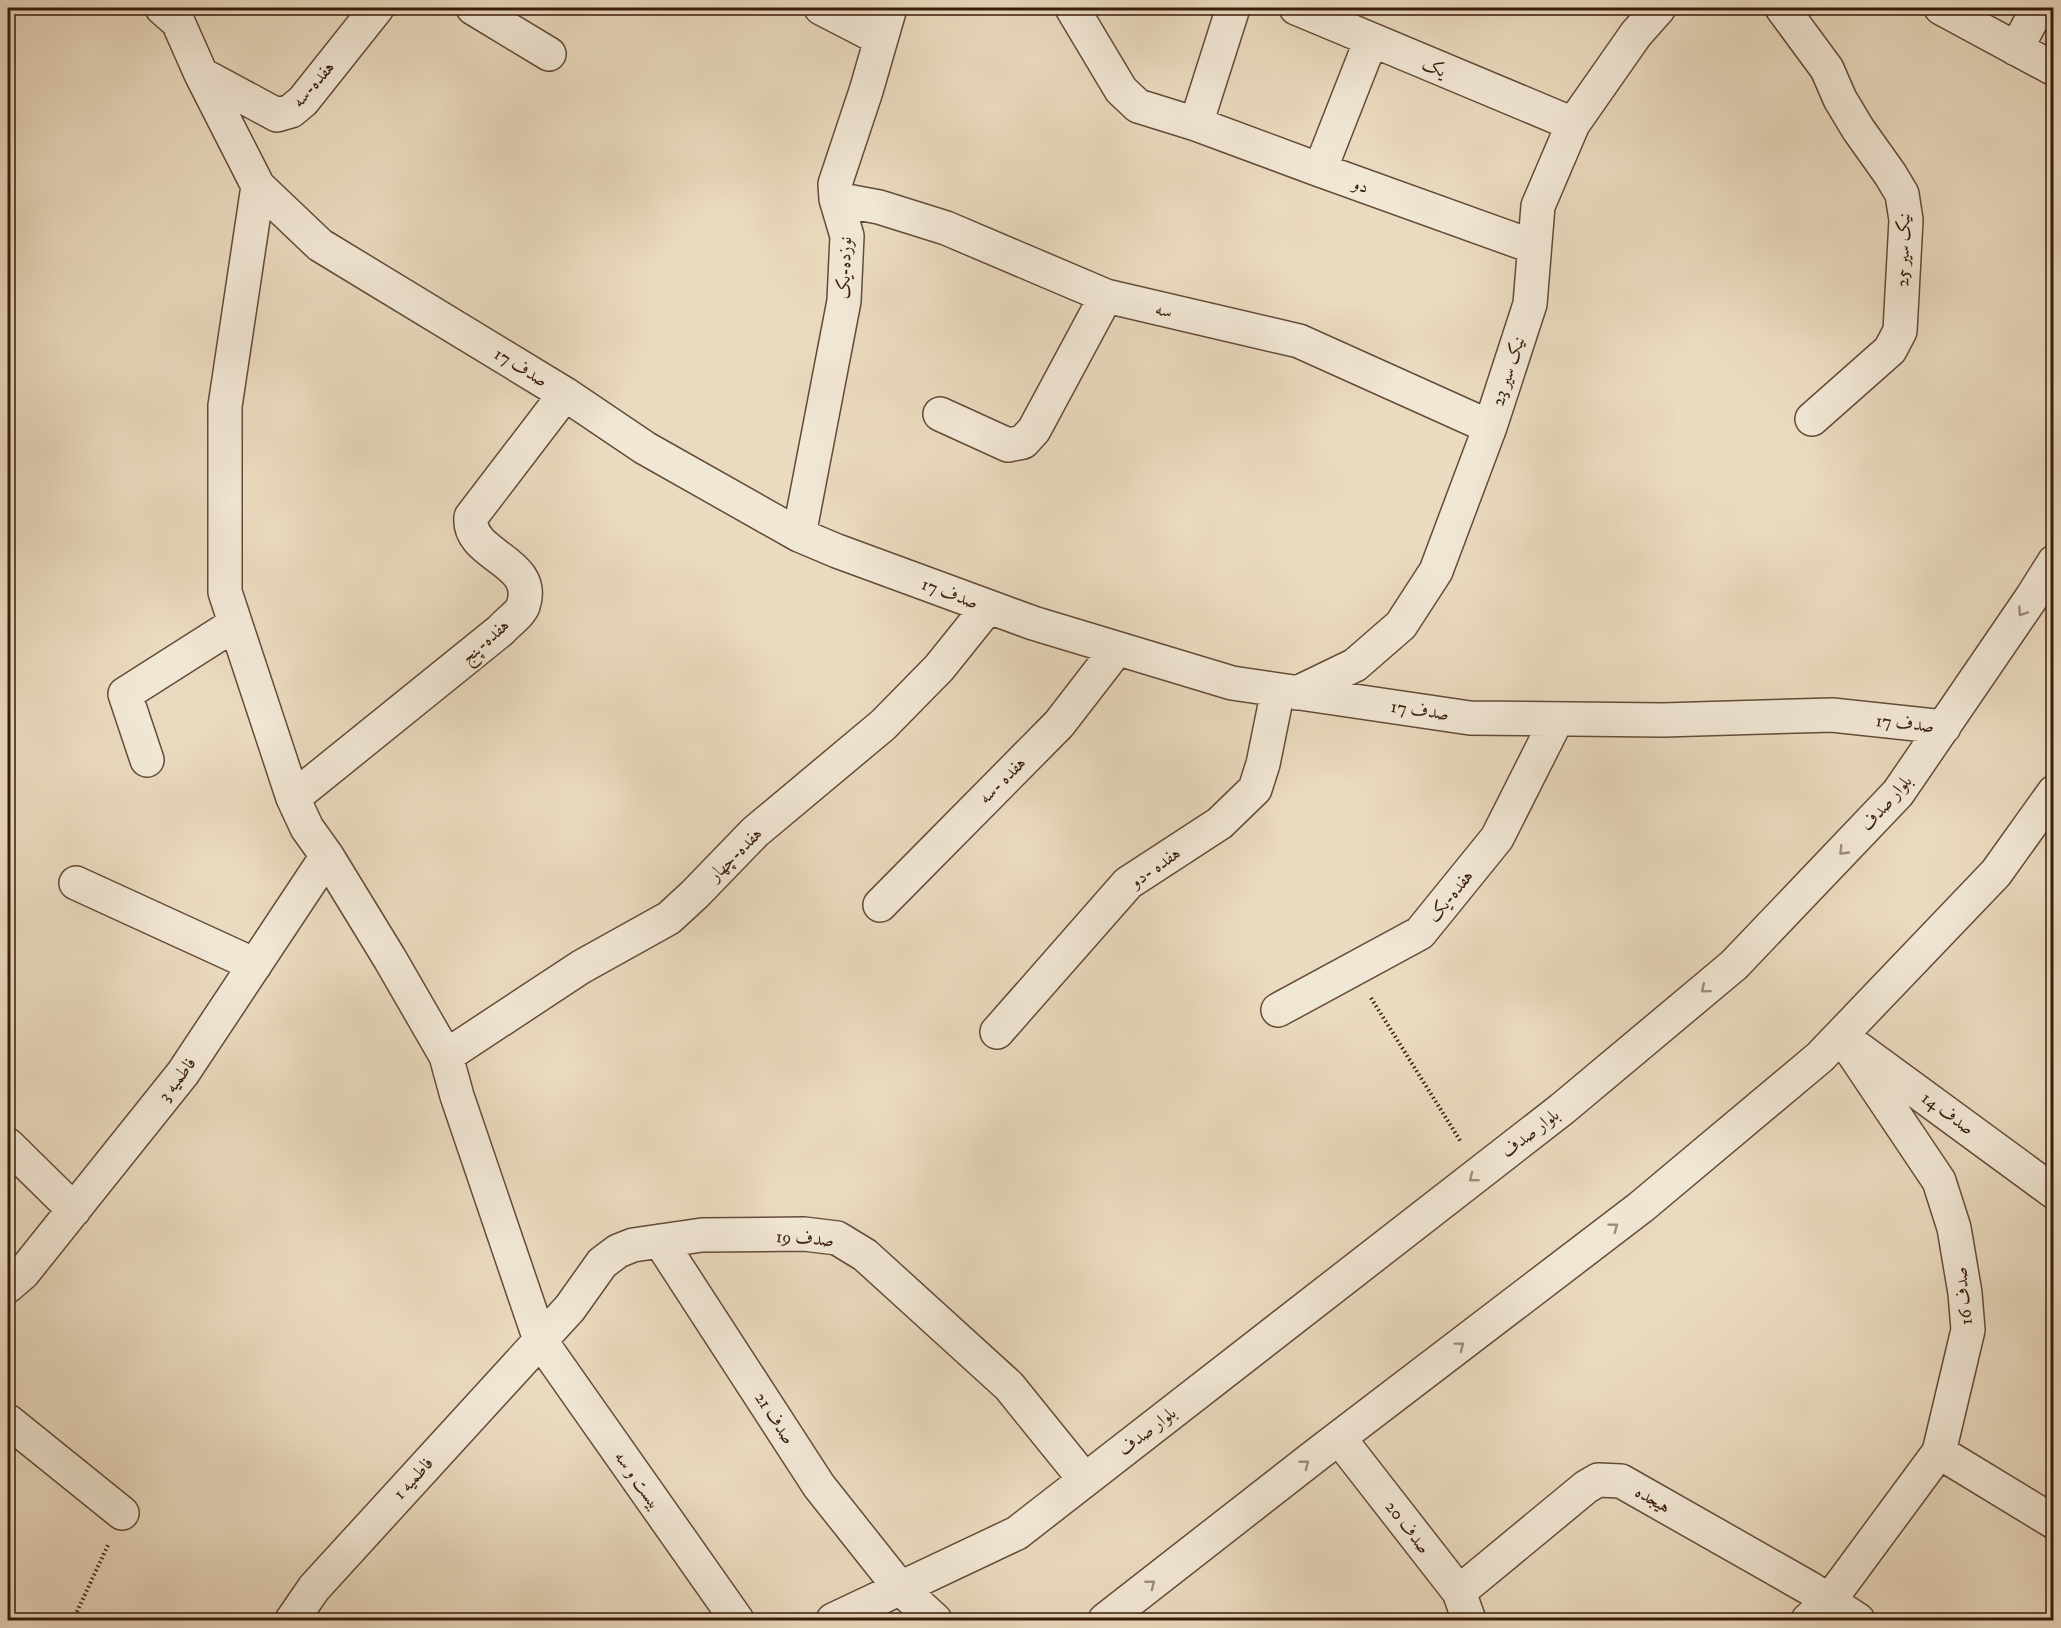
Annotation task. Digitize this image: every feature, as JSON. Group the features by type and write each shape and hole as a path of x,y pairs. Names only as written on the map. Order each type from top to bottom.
{"street":[{"name":"هفده-سه","path":"201,74 277,115 291,111 303,101 377,8"},
{"path":"474,8 549,54"},
{"path":"821,8 881,39"},
{"name":"نوزده-یک","path":"799,535 844,301 848,236 836,199 835,184 866,91 890,8"},
{"name":"دو","path":"1072,8 1121,90 1138,106 1196,124 1534,247"},
{"path":"1196,124 1233,8"},
{"name":"نیک سیر 23","path":"1287,691 1355,664 1401,625 1436,571 1490,427 1530,304 1538,206 1573,124 1636,34 1659,8"},
{"name":"نیک سیر 25","path":"1782,8 1827,69 1840,99 1902,194 1906,220 1899,331 1890,350 1812,419"},
{"path":"1941,8 2054,69"},
{"path":"2016,49 2038,8"},
{"name":"یک","path":"1311,10 1371,40 1573,124"},
{"name":"صدف 17","path":"176,12 201,74 258,186 320,245 565,394 645,448 799,535 837,551 1033,623 1232,683 1470,718 1663,720 1832,715 1944,727"},
{"path":"1320,170 1371,40"},
{"name":"بیست و سه","path":"258,186 225,406 225,592 293,798 307,828 327,856 446,1056 457,1096 540,1340 737,1620"},
{"name":"سه","path":"836,199 879,207 946,228 1106,296 1299,341 1490,427"},
{"path":"940,414 1008,445 1023,442 1034,430 1106,296"},
{"name":"هفده-پنج","path":"293,798 501,630 522,607 525,588 518,573 474,538 470,527 471,518 565,394"},
{"name":"بلوار صدف","path":"833,1620 1017,1533 1562,1109 1734,965 1898,794 2054,562"},
{"name":"هفده-چهار","path":"446,1056 581,967 669,918 755,832 883,725 939,668 988,607"},
{"path":"147,760 125,694 236,624"},
{"name":"هفده -سه","path":"880,905 1059,724 1117,649"},
{"name":"هفده -دو","path":"997,1032 1128,883 1220,823 1255,789 1287,691"},
{"name":"هفده-یک","path":"1278,1010 1420,933 1497,838 1557,719"},
{"path":"1105,1620 1641,1207 1821,1057 1996,873 2054,792"},
{"name":"فاطمیه 3","path":"8,1286 23,1273 183,1073 327,856"},
{"path":"76,883 255,965"},
{"name":"صدف 14","path":"1841,1035 2054,1192"},
{"name":"صدف 16","path":"1841,1035 1939,1181 1954,1228 1965,1293 1968,1330 1939,1452"},
{"path":"8,1145 74,1210"},
{"name":"صدف 19","path":"540,1340 570,1308 602,1263 618,1251 633,1245 702,1235 804,1234 837,1238 865,1255 1009,1386 1084,1480"},
{"name":"صدف 21","path":"660,1241 819,1486 900,1588 935,1620"},
{"name":"فاطمیه 1","path":"292,1620 314,1588 540,1340"},
{"path":"8,1421 122,1513"},
{"name":"صدف 20","path":"1339,1438 1464,1606"},
{"path":"1818,1611 1939,1452 2054,1522"},
{"name":"هیجده","path":"1464,1606 1586,1487 1598,1480 1621,1481 1818,1611 1858,1620"}],"path":[{"path":"1353,970 1480,1172"},
{"path":"73,1620 122,1513"}]}
